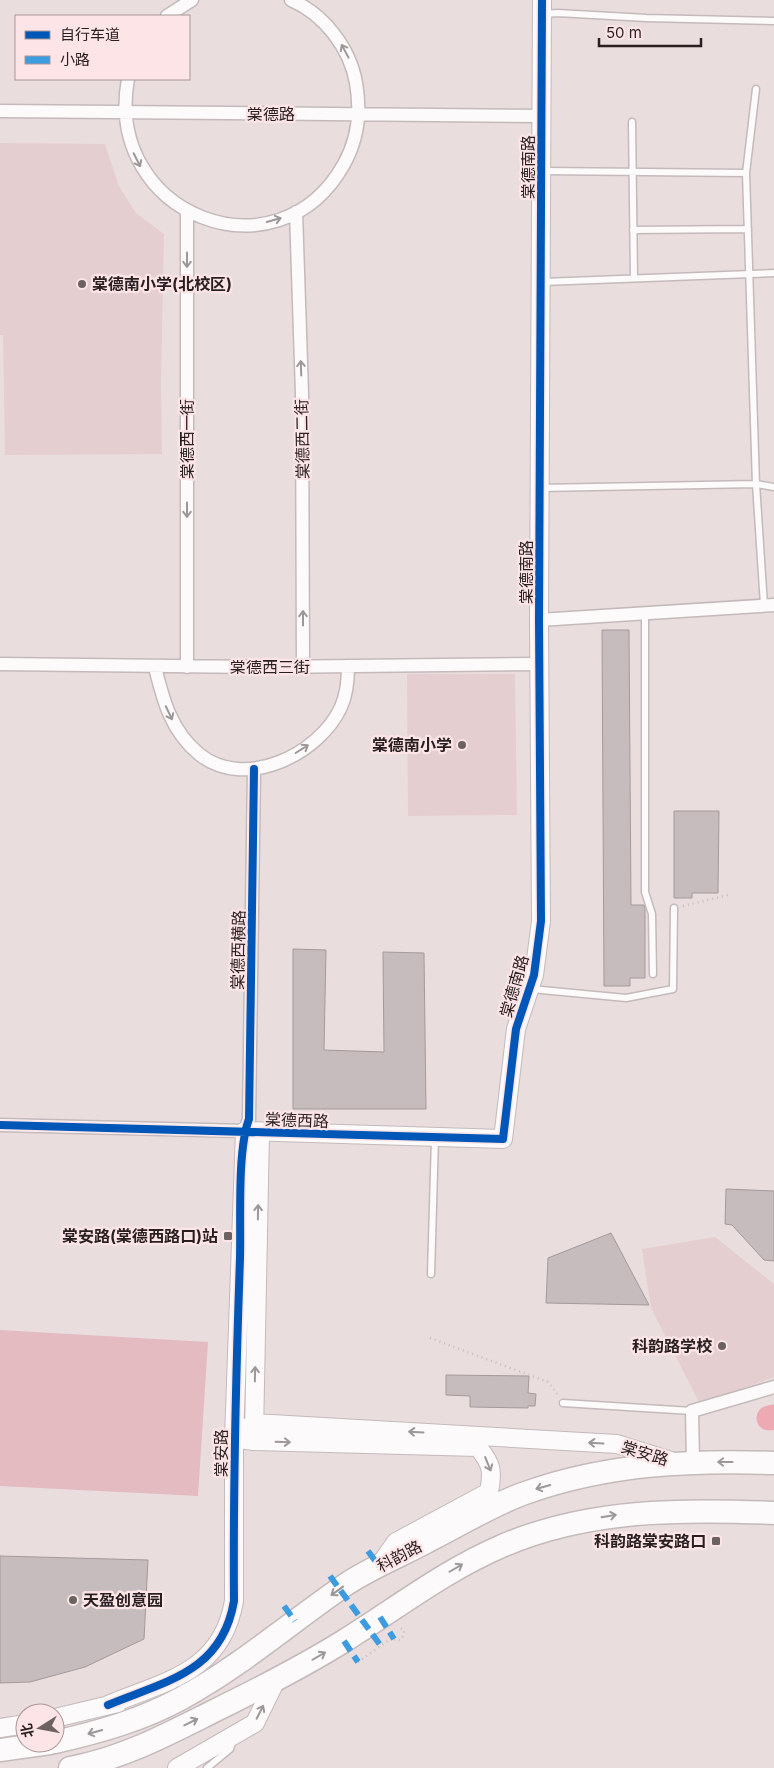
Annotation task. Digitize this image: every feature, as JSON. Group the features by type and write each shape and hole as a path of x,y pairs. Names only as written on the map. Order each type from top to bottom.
{"highway":[{"name":"科韵路","path":"65,1740 93,1734 135,1720 182,1698 224,1672 350,1582 526,1492 612,1470 685,1462 774,1463"},
{"path":"70,1768 93,1764 147,1744 276,1680 344,1641 455,1569 503,1545 588,1520 628,1513 698,1511 774,1513"},
{"path":"0,1750 15,1748"}],"street":[{"path":"168,15 190,0"},
{"path":"128,80 124,112 128,135 143,171 170,201 187,211 222,224 260,224 296,212 327,188 339,173 355,137 359,114 355,78 340,42 313,13 294,1"},
{"name":"棠德南路","path":"503,1139 516,1028 530,989 540,943 541,921 539,620 542,7"},
{"name":"棠德路","path":"0,111 542,116"},
{"name":"棠德西一街","path":"187,211 187,667"},
{"name":"棠德西二街","path":"296,212 302,392 303,666"},
{"path":"539,620 769,605"},
{"name":"棠德西三街","path":"0,664 187,667 539,664"},
{"path":"155,667 168,715 189,744 200,754 215,763 233,769 254,769 271,765 299,752 315,741 329,726 341,707 348,685 348,666"},
{"name":"棠德西横路","path":"251,1128 254,769"},
{"name":"棠德西路","path":"0,1125 251,1128 503,1139"},
{"name":"棠安路","path":"251,1128 254,1441"},
{"name":"棠安路","path":"108,1705 191,1669 210,1656 223,1638 230,1621 234,1602 234,1438 251,1128"},
{"path":"685,1462 692,1411 774,1387"},
{"name":"棠安路","path":"234,1438 254,1423 617,1444 685,1462"},
{"name":"棠安路","path":"234,1438 254,1441 478,1447 490,1461 492,1474 489,1492 396,1542 379,1566"},
{"path":"65,1716 162,1692 224,1672"},
{"path":"177,1768 255,1723 276,1680"},
{"path":"0,1728 15,1726"}],"lane":[{"path":"542,7 558,13 646,18 774,21"},
{"path":"756,89 746,174 756,484 769,605"},
{"path":"632,122 634,278"},
{"path":"542,171 746,174"},
{"path":"633,230 748,228"},
{"path":"541,282 774,273"},
{"path":"540,488 756,484 774,486"},
{"path":"645,613 645,892 652,914 654,974"},
{"path":"530,989 626,998 673,989 674,908"},
{"path":"431,1274 435,1137"},
{"path":"563,1403 692,1411"},
{"path":"207,1768 230,1749 234,1735"}],"path":[{"path":"674,908 728,895"},
{"path":"430,1338 548,1382 563,1403"},
{"path":"358,1662 380,1646 393,1639 398,1641 404,1637 402,1629"}],"shaded area":[{"name":"棠德南小学(北校区)","path":"0,143 105,144 119,186 136,213 164,234 161,383 162,454 5,455 3,335 0,335"},
{"name":"棠德南小学","path":"407,674 515,674 517,815 408,816"},
{"name":"科韵路学校","path":"715,1237 774,1284 774,1377 700,1404 651,1308 642,1249"},
{"path":"0,1330 208,1342 198,1496 0,1486"}],"building":[{"path":"602,630 629,630 631,905 644,905 645,908 645,978 630,978 630,986 604,986"},
{"path":"674,811 719,811 718,893 692,893 692,898 674,898"},
{"path":"293,949 326,950 324,1050 384,1052 383,952 424,953 426,1109 293,1109"},
{"path":"726,1189 774,1191 774,1261 764,1260 732,1225 725,1224"},
{"path":"611,1233 649,1305 546,1303 548,1258"},
{"path":"446,1375 529,1376 528,1393 536,1394 535,1406 528,1406 528,1408 470,1407 470,1396 446,1395"},
{"name":"天盈创意园","path":"0,1556 148,1560 144,1639 85,1667 30,1682 0,1683"}],"waterway":[{"path":"769,1418 774,1417"}],"marked path":[{"path":"368,1551 379,1566"},
{"path":"330,1576 381,1646"},
{"path":"284,1606 295,1621"},
{"path":"380,1617 394,1639"},
{"path":"344,1641 358,1662"}],"cycle path":[{"path":"0,1125 503,1139 516,1029 534,975 541,921 539,620 542,0"},
{"path":"108,1705 170,1680 188,1671 204,1659 217,1644 228,1625 234,1601 234,1472 240,1258 240,1186 245,1133 249,1119 254,769"}],"place":[{"name":"棠德南小学(北校区)","path":"82,284"},
{"name":"棠德南小学","path":"462,745"},
{"name":"棠安路(棠德西路口)站","path":"228,1236"},
{"name":"科韵路学校","path":"722,1346"},
{"name":"科韵路棠安路口","path":"716,1541"},
{"name":"天盈创意园","path":"73,1600"}]}
